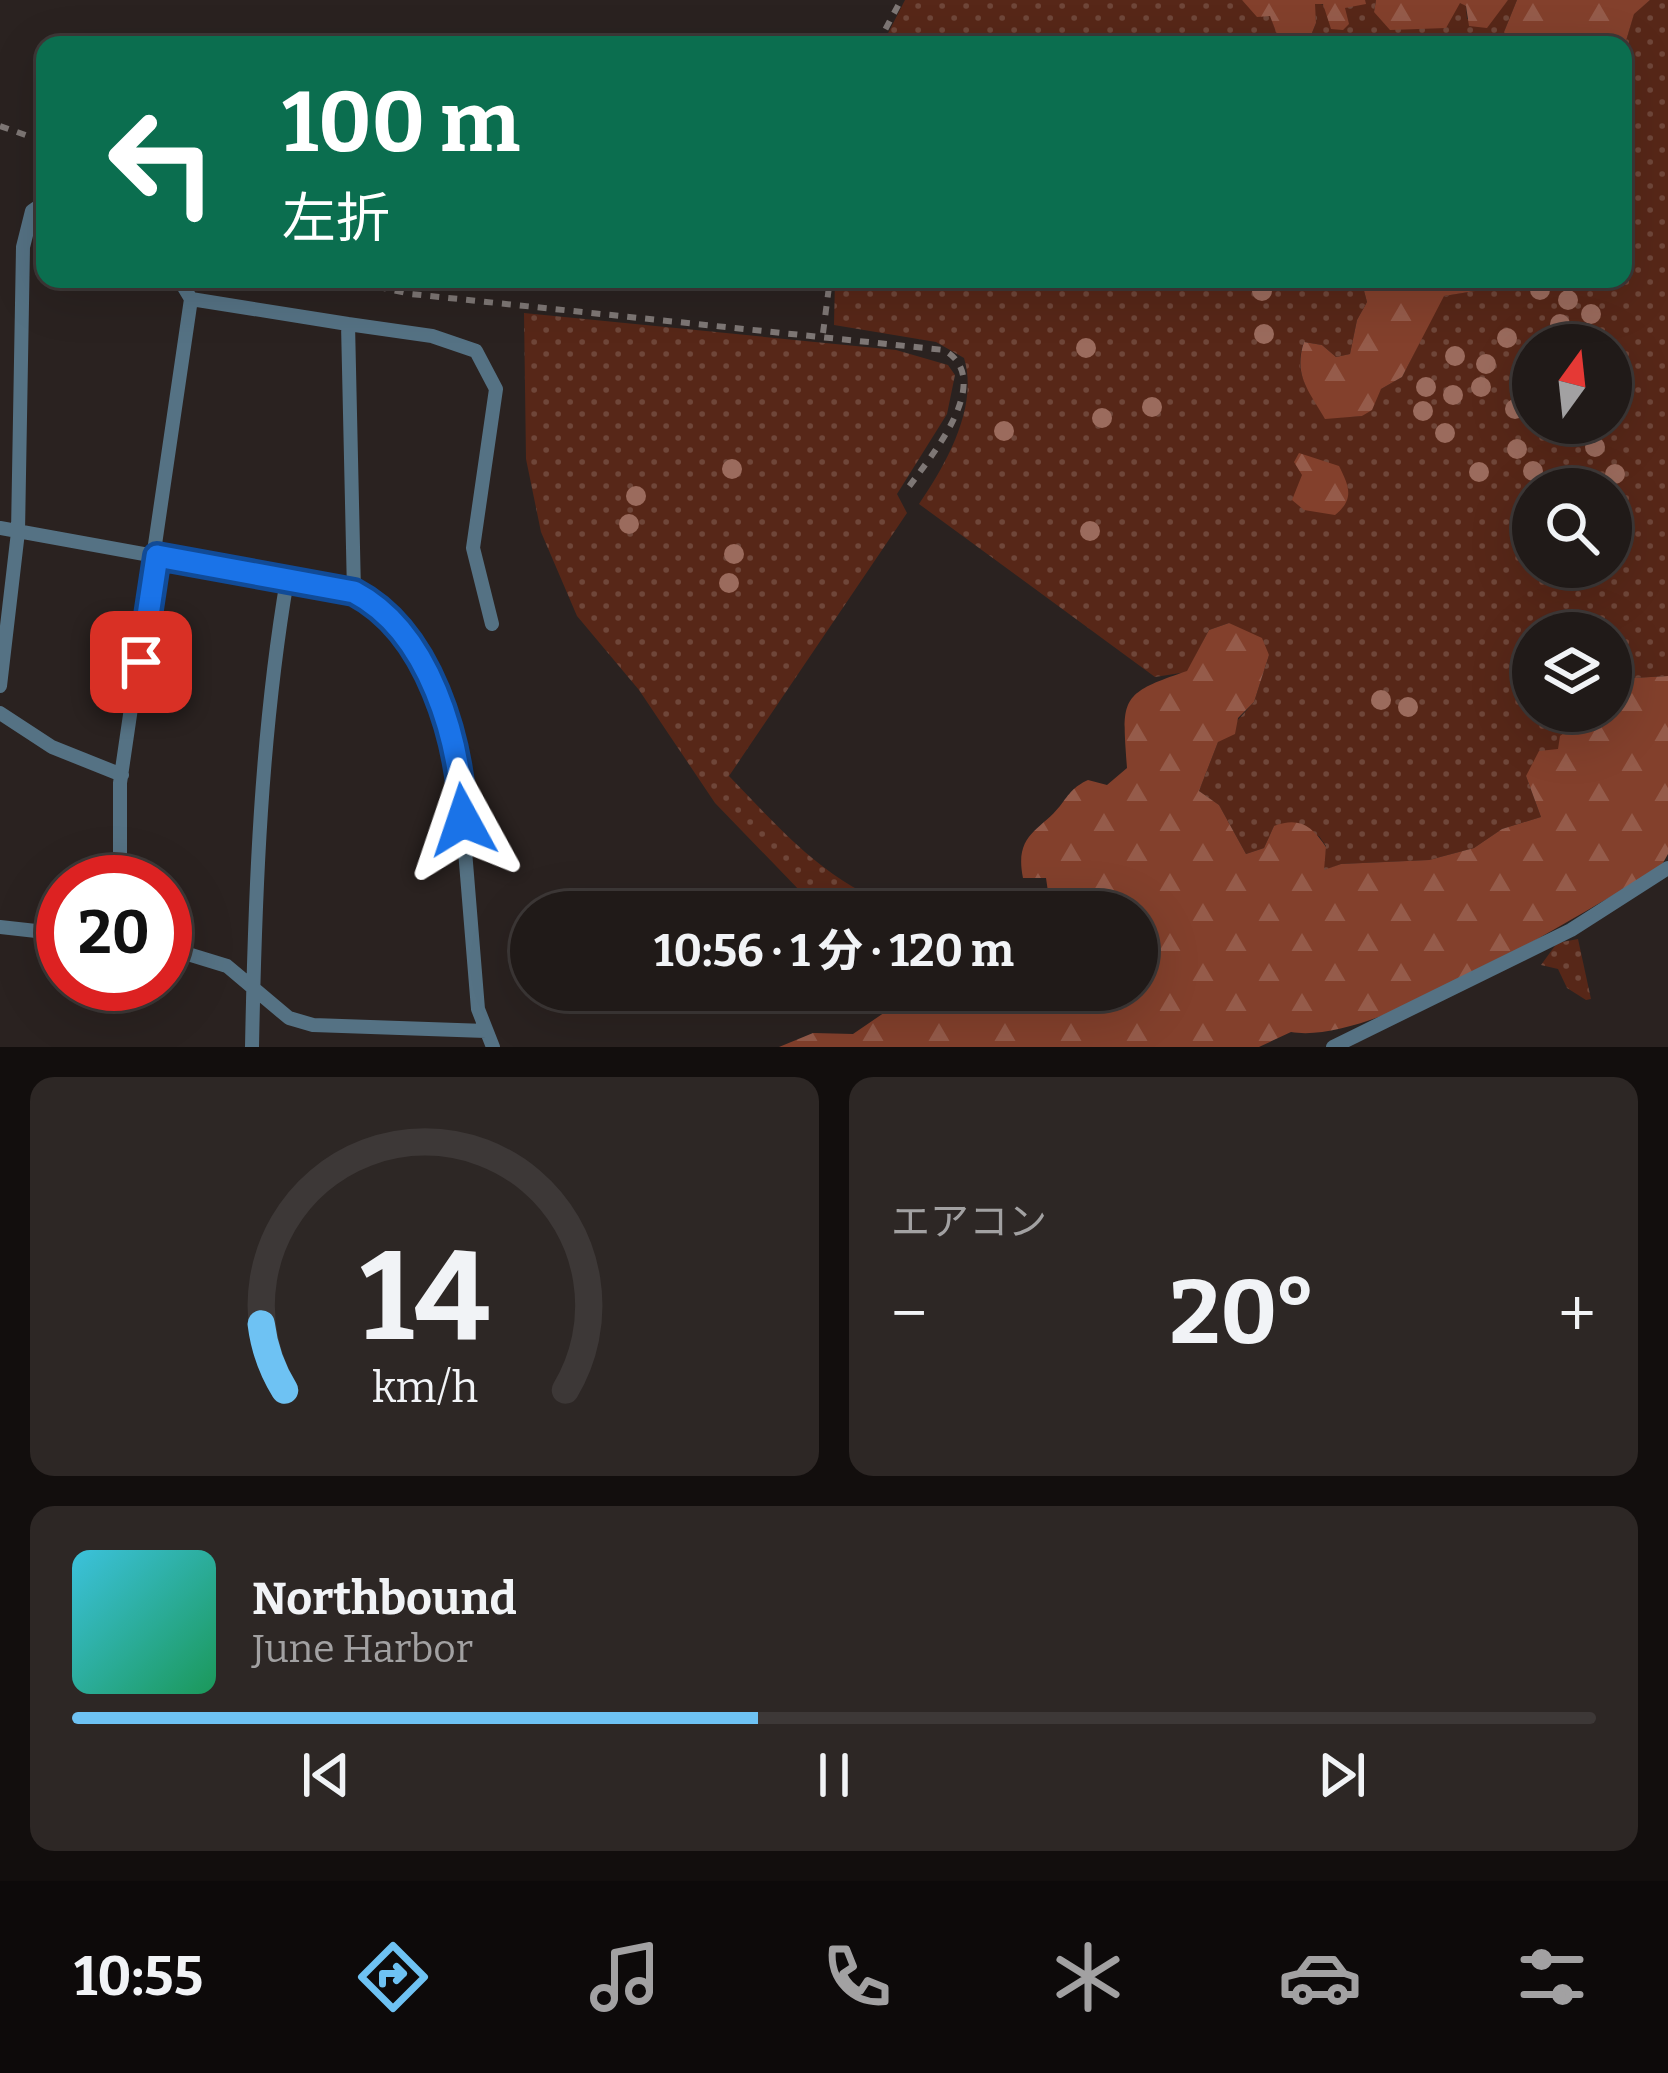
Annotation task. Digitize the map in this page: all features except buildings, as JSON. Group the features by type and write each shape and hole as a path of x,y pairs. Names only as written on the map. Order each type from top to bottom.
{"lane":[{"path":"0,686 18,532 23,247 36,208"},
{"path":"117,855 122,775 157,556 190,299 184,288"},
{"path":"190,299 432,336 476,351 496,389 473,548 492,624"},
{"path":"348,324 354,592"},
{"path":"0,528 354,592 376,604 404,638 456,741 478,1009 493,1047"},
{"path":"251,1047 256,872 275,654 287,580"},
{"path":"0,713 52,747 122,775"},
{"path":"1333,1047 1571,930 1668,868"},
{"path":"0,927 36,931"},
{"path":"192,955 227,966 290,1018 314,1024 486,1031"}],"path":[{"path":"882,36 901,0"},
{"path":"0,126 36,139"},
{"path":"383,288 920,344 958,358 964,376 959,405 942,440 908,488"},
{"path":"823,333 829,288"}],"shaded area":[{"path":"905,0 1242,0 1270,15 1278,36 887,36"},
{"path":"1376,0 1374,12 1451,15 1460,2 1466,6 1467,19 1488,20 1508,0 1517,0 1506,36 1311,36 1316,23 1314,3 1344,8"},
{"path":"1650,0 1668,0 1668,676 1632,681 1632,612 1512,612 1512,732 1582,732 1526,776 1541,817 1502,829 1474,848 1429,860 1341,864 1323,871 1326,846 1319,836 1274,826 1264,848 1246,854 1219,805 1199,791 1218,742 1254,702 1269,655 1229,623 1209,630 1187,672 1155,677 919,504 949,453 963,415 967,396 964,358 936,342 834,325 835,288 1363,288 1367,302 1357,320 1350,354 1336,357 1322,345 1304,342 1300,364 1304,382 1325,418 1362,416 1381,389 1402,377 1443,296 1493,288 1632,288 1632,36 1627,36 1634,13"},
{"path":"524,313 896,350 948,365 955,375 947,414 897,494 907,513 729,776 814,860 861,891 800,891 715,803 639,690 577,616 541,532 526,459"},
{"path":"1578,939 1591,999 1586,1000 1567,988 1558,969 1541,965 1557,943"}],"green space":[{"path":"1242,0 1365,0 1366,4 1345,8 1349,24 1343,30 1331,29 1323,4 1315,4 1311,36 1278,36 1270,16 1257,17"},
{"path":"1376,0 1508,0 1487,28 1469,26 1466,6 1460,3 1446,28 1390,30 1374,12"},
{"path":"1517,0 1650,0 1634,14 1627,36 1506,36"},
{"path":"1363,288 1493,288 1444,296 1402,377 1381,389 1372,410 1362,416 1325,419 1302,373 1304,342 1322,345 1336,357 1350,354 1357,320 1367,302"},
{"path":"1299,453 1339,466 1348,492 1335,515 1304,510 1292,500 1302,475 1294,462"},
{"path":"1229,623 1262,638 1269,655 1254,702 1238,718 1235,734 1218,742 1199,791 1219,805 1246,854 1264,848 1274,826 1291,822 1310,828 1326,847 1324,870 1341,864 1429,860 1474,848 1502,829 1541,817 1526,776 1539,751 1558,749 1560,736 1566,732 1632,732 1632,681 1668,676 1668,854 1659,870 1424,998 1373,1019 1328,1031 1291,1032 1259,1047 779,1047 813,1033 853,1034 887,1011 1158,1011 1158,891 1048,891 1046,878 1023,878 1022,852 1025,842 1075,788 1088,780 1107,785 1127,768 1125,727 1130,702 1148,686 1187,671 1209,630"}],"route":[{"path":"141,662 157,556 354,592 376,604 404,638 438,697 456,741 463,820"}]}
